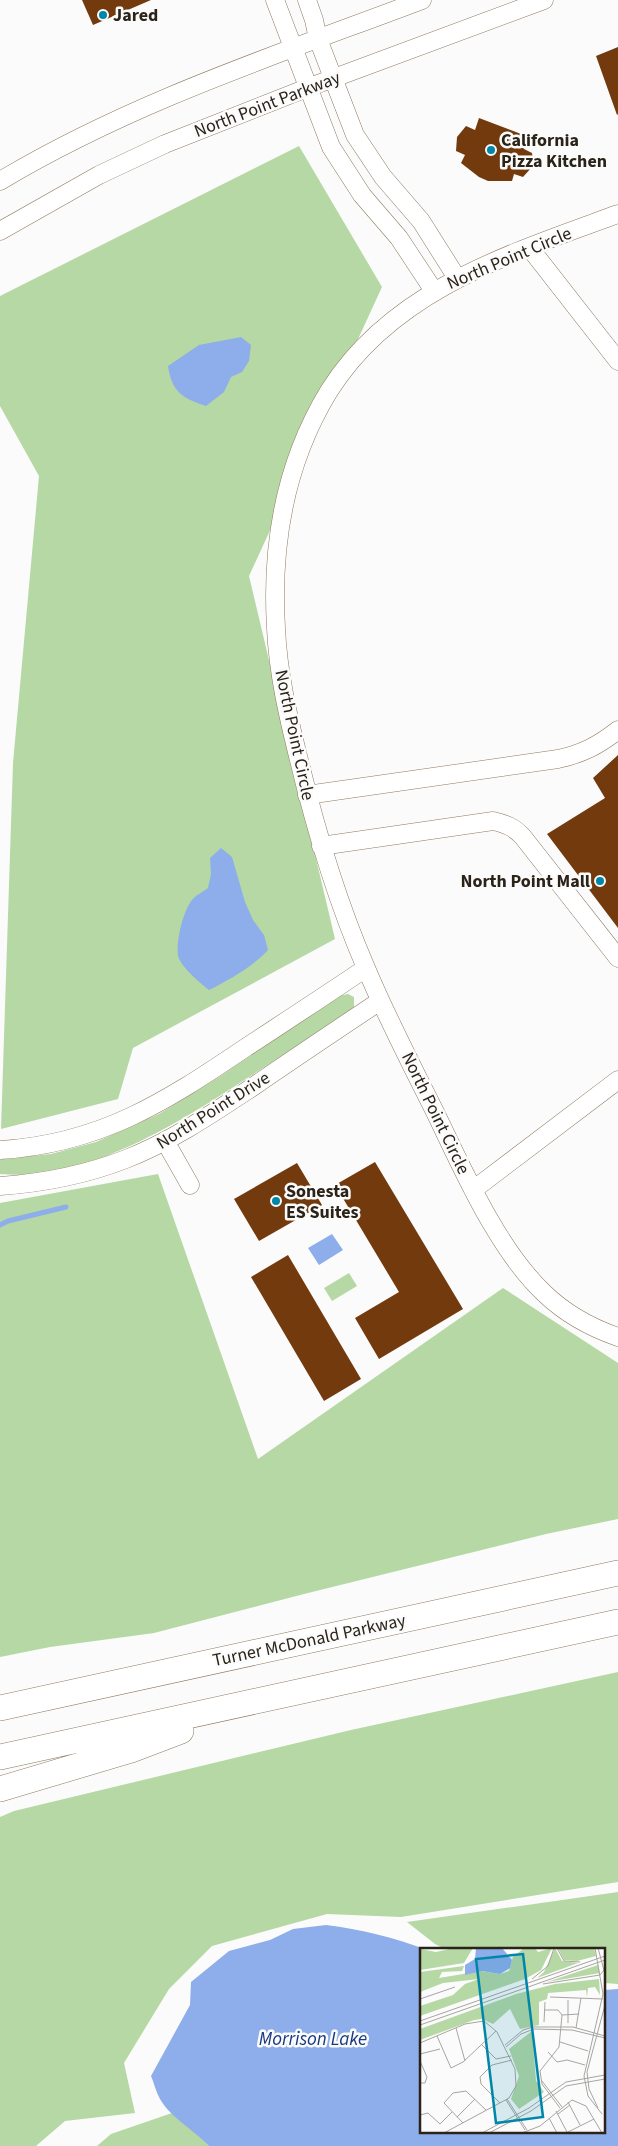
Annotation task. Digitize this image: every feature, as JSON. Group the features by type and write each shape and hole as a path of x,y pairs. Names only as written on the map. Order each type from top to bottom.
{"highway":[{"name":"Turner McDonald Parkway","path":"0,1708 618,1573"},
{"path":"0,1757 618,1622"},
{"path":"0,1788 131,1750 252,1703"}],"street":[{"path":"275,0 331,147 344,170 399,238 434,291"},
{"path":"307,0 332,79 355,135 383,178 421,221 438,245 457,278"},
{"path":"0,181 80,137 148,105 292,48 422,0"},
{"name":"North Point Parkway","path":"0,232 99,175 165,144 307,88 544,0"},
{"name":"North Point Circle","path":"618,214 530,247 457,278 408,308 366,346 330,389 298,453 285,496 276,561 276,629 280,673 307,795 348,924 380,1000 474,1190 508,1248 543,1292 574,1316 618,1337"},
{"path":"530,247 618,361"},
{"path":"307,795 578,755 618,730"},
{"path":"322,846 493,821 505,823 515,828 524,837 618,958"},
{"name":"North Point Drive","path":"0,1150 49,1144 82,1137 114,1126 149,1109 184,1089 366,968"},
{"name":"North Point Drive","path":"0,1186 56,1180 92,1171 127,1159 165,1141 203,1120 380,1000"},
{"path":"474,1190 618,1080"},
{"path":"165,1141 190,1185"}],"green space":[{"path":"299,146 382,287 249,576 335,939 133,1048 118,1099 1,1129 13,763 39,476 0,406 0,296"},
{"path":"348,994 354,997 354,1009 163,1130 99,1159 66,1169 33,1174 0,1174 0,1160 2,1159 51,1154 96,1142 159,1114 222,1075 339,996"},
{"path":"158,1174 258,1459 503,1288 618,1363 618,1519 546,1534 154,1633 50,1647 0,1657 0,1203"},
{"path":"349,1273 357,1286 332,1301 324,1288"},
{"path":"618,1672 618,1882 401,1917 327,1914 212,1946 169,1989 124,2063 135,2113 65,2121 36,2146 0,2146 0,1817 14,1811 351,1730"},
{"path":"618,1892 618,1984 606,1983 606,1948 443,1948 407,1922"},
{"path":"172,2113 209,2146 97,2146 111,2134"}],"water":[{"path":"241,337 251,345 249,361 242,372 231,377 224,392 206,406 184,397 175,388 168,366 199,345"},
{"path":"221,848 232,857 245,902 253,920 264,935 268,950 247,968 209,990 183,965 178,956 178,942 181,926 189,905 194,898 208,888 211,874 210,858"},
{"path":"332,1234 343,1250 319,1265 308,1248"},
{"name":"Morrison Lake","path":"326,1925 377,1935 422,1948 420,1948 420,2134 606,2134 606,1990 618,1989 618,2146 209,2146 164,2106 151,2076 190,2005 191,1982 229,1951 270,1940 293,1929"}],"building":[{"name":"Jared","path":"82,0 151,0 93,25"},
{"path":"618,47 618,114 617,115 596,56"},
{"name":"California Pizza Kitchen","path":"479,118 529,137 524,149 532,153 532,167 523,177 514,174 512,181 488,181 479,177 461,163 465,155 456,151 457,137 466,126 475,130"},
{"name":"North Point Mall","path":"618,755 618,928 547,834 605,798 593,778"},
{"path":"375,1162 463,1309 379,1359 355,1318 399,1292 335,1185"},
{"path":"297,1163 322,1205 259,1241 234,1199"},
{"path":"288,1255 361,1379 324,1401 251,1277"}],"waterway":[{"path":"0,1225 8,1221 66,1207"}],"place":[{"name":"Jared","path":"103,15"},
{"name":"California Pizza Kitchen","path":"491,150"},
{"name":"North Point Mall","path":"600,881"},
{"name":"Sonesta ES Suites","path":"276,1201"}]}
